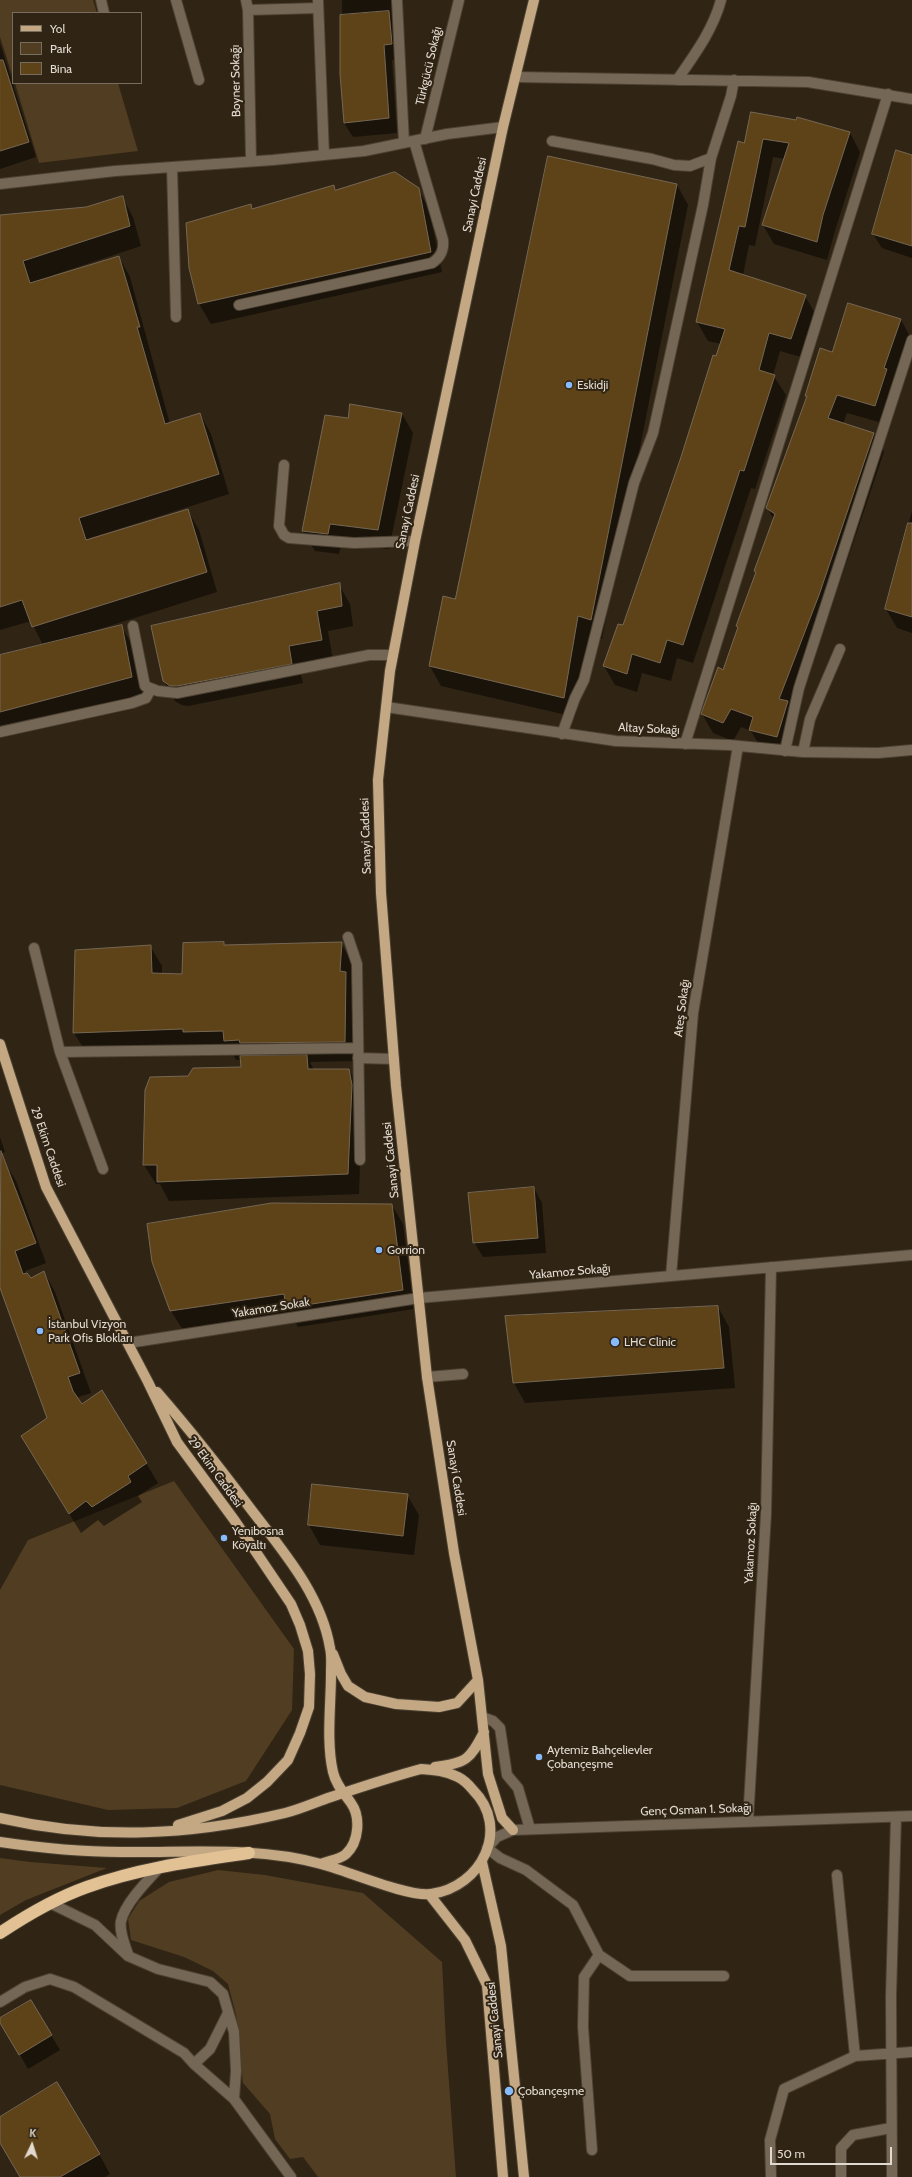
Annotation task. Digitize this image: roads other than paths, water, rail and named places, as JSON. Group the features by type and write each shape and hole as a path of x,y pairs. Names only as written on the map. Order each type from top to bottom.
{"highway":[{"path":"0,1933 50,1903 86,1887 161,1866 248,1853"}],"main road":[{"name":"Sanayi Caddesi","path":"513,1830 502,1818 490,1780 478,1680 454,1553 427,1377 394,1058 381,893 378,780 393,654 415,541 503,127 534,0"},
{"name":"29 Ekim Caddesi","path":"0,1044 46,1187 128,1342 177,1442 235,1520 291,1604 300,1625 308,1652 310,1674 309,1707 300,1733 288,1760 267,1782 247,1798 222,1811 188,1823 151,1832"},
{"name":"29 Ekim Caddesi","path":"148,1382 199,1441 297,1572 318,1609 330,1649 330,1740 333,1773 342,1793 352,1804 358,1818 354,1840 346,1854 321,1864"},
{"path":"330,1649 348,1686 365,1697 396,1704 439,1708 457,1703 478,1680"},
{"path":"0,1818 40,1827 93,1833 151,1832 217,1827 287,1812 342,1793 421,1769 462,1761 473,1754 484,1732"},
{"path":"0,1842 30,1846 120,1852 175,1851 248,1853 286,1856 321,1864 412,1892 429,1894 446,1891 461,1884 474,1873 482,1862 487,1848 490,1831 487,1812 482,1799 460,1778 441,1770 421,1769"},
{"name":"Sanayi Caddesi","path":"482,1862 501,1946 524,2177"},
{"name":"Sanayi Caddesi","path":"429,1894 465,1940 487,1985 503,2177"}],"street":[{"path":"100,0 104,12"},
{"path":"176,0 199,80"},
{"path":"238,305 432,263 437,260 443,251 443,240 409,142 397,0"},
{"name":"Türkgücü Sokağı","path":"425,139 458,0"},
{"path":"677,80 717,17 721,0"},
{"path":"247,5 318,4 324,155"},
{"name":"Boyner Sokağı","path":"247,5 251,161"},
{"path":"515,77 808,82 912,99"},
{"path":"562,734 575,698 584,680 634,483 653,434 703,206 711,158 731,96 734,80"},
{"path":"685,744 888,94"},
{"path":"0,184 115,171 364,151 425,139 503,127"},
{"path":"552,141 652,159 674,165 690,166 711,158"},
{"path":"172,167 176,317"},
{"path":"785,751 800,688 912,340"},
{"path":"284,465 279,526 284,535 289,538 354,543 415,541"},
{"path":"133,626 145,686 151,689 176,693 369,655 393,654"},
{"path":"803,752 810,719 840,649"},
{"path":"0,732 132,703 146,698 151,689"},
{"name":"Altay Sokağı","path":"386,707 616,741 738,746 803,752 878,753 912,750"},
{"name":"Ateş Sokağı","path":"671,1276 693,1013 738,746"},
{"path":"348,937 357,964 360,1160"},
{"path":"34,948 60,1052 103,1170"},
{"path":"60,1052 358,1053 394,1058"},
{"name":"Yakamoz Sokağı","path":"419,1298 912,1255"},
{"name":"Yakamoz Sokağı","path":"748,1821 766,1514 771,1267"},
{"name":"Yakamoz Sokak","path":"128,1342 419,1298"},
{"path":"427,1377 463,1374"},
{"path":"482,1717 493,1721 500,1728 507,1776 518,1788 530,1829"},
{"name":"Genç Osman 1. Sokağı","path":"487,1848 497,1837 513,1830 912,1816"},
{"path":"892,2177 891,1996 896,1817"},
{"path":"487,1848 500,1858 526,1870 573,1905 599,1955 630,1976 724,1976"},
{"path":"128,1956 123,1939 121,1922 126,1910 161,1866"},
{"path":"837,1875 855,2056"},
{"path":"50,1903 95,1925 128,1956 158,1969 210,1982 223,1994 234,2032 236,2071 234,2099"},
{"path":"592,2150 583,2013 584,1977 599,1955"},
{"path":"0,2002 25,1987 50,1979 74,1987 184,2053 194,2064 234,2099 291,2177"},
{"path":"194,2064 210,2049 228,2013"},
{"path":"771,2177 770,2140 784,2089 855,2056 891,2055 912,2052"},
{"path":"841,2177 841,2148 853,2135 892,2128"}],"place":[{"name":"Eskidji","path":"569,385"},
{"name":"Gorrion","path":"379,1250"},
{"name":"İstanbul Vizyon Park Ofis Blokları","path":"40,1331"},
{"name":"LHC Clinic","path":"615,1342"},
{"name":"Yenibosna Köyaltı","path":"224,1538"},
{"name":"Aytemiz Bahçelievler Çobançeşme","path":"539,1757"},
{"name":"Çobançeşme","path":"509,2091"}]}
